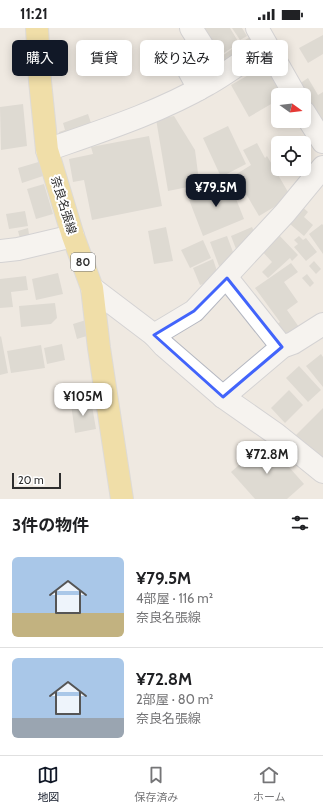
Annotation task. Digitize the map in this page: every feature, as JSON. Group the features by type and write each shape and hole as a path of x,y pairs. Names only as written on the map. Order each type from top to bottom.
{"main road":[{"name":"奈良名張線","path":"37,28 40,81 47,150 73,236 92,288 99,348 122,499"}],"street":[{"path":"191,28 204,50 189,61 187,67 199,89"},
{"path":"47,150 141,116 199,89 262,37 291,88"},
{"path":"311,123 323,142"},
{"path":"154,335 194,311 227,278 285,213 323,166"},
{"path":"0,251 18,249 73,236"},
{"path":"227,278 282,347"},
{"path":"92,288 154,335 164,346 222,398 276,434 323,472"},
{"path":"222,398 282,347 293,343 323,324"}],"highlighted area":[{"path":"227,278 282,347 223,397 154,335 194,311"}],"building":[{"path":"198,28 230,28 237,40 232,40 232,48 224,53 224,40 206,40"},
{"path":"232,28 242,28 247,36 240,40"},
{"path":"323,35 323,54 308,63 299,48"},
{"path":"251,36 254,40 245,40"},
{"path":"232,49 232,62 225,67 224,66 224,55"},
{"path":"197,76 210,76 201,82"},
{"path":"247,76 272,76 279,88 271,88 271,104 249,117 231,85"},
{"path":"308,78 318,95 323,92 323,125 321,126 311,110 311,88 297,88 296,86"},
{"path":"23,104 27,146 1,150 0,107"},
{"path":"88,114 93,129 61,139 59,132 65,130 63,123"},
{"path":"174,116 195,150 199,181 188,187 168,191 156,119"},
{"path":"228,126 246,164 221,177 203,138"},
{"path":"149,136 162,206 92,220 84,180 73,182 69,159 93,154 91,147"},
{"path":"257,143 265,158 267,156 271,163 271,176 279,176 291,197 259,216 235,175 251,165 243,150"},
{"path":"42,161 46,175 22,183 18,168"},
{"path":"229,181 244,219 203,236 188,197"},
{"path":"44,184 53,214 36,219 27,189"},
{"path":"299,204 308,212 304,217 313,225 304,236 290,224 282,233 278,229"},
{"path":"25,211 28,226 9,229 6,214"},
{"path":"322,224 323,225 323,254 309,234"},
{"path":"166,227 173,261 154,264 148,231"},
{"path":"252,227 258,240 236,249 231,236"},
{"path":"28,228 30,240 21,242 18,231"},
{"path":"277,233 298,255 292,261 290,258 268,278 262,272 272,262 260,249"},
{"path":"227,236 236,260 219,266 210,242"},
{"path":"299,236 303,240 306,238 317,252 306,261 294,247 298,244 294,240"},
{"path":"203,240 211,258 190,268 181,250"},
{"path":"213,259 218,274 212,281 200,285 193,268"},
{"path":"314,261 321,269 316,274 309,266"},
{"path":"291,263 298,272 284,282 298,302 287,310 301,330 287,339 277,324 280,322 255,288"},
{"path":"58,273 63,294 36,300 32,279"},
{"path":"307,274 314,283 310,287 302,278"},
{"path":"26,276 28,290 11,292 13,307 0,308 0,279"},
{"path":"55,303 57,318 51,324 21,327 19,306"},
{"path":"86,320 90,335 77,339 73,324"},
{"path":"1,336 8,373 0,375 0,337"},
{"path":"62,344 65,360 47,364 44,348"},
{"path":"41,345 45,368 11,373 7,351"},
{"path":"321,354 323,357 323,387 306,366"},
{"path":"299,366 321,390 308,402 286,378"},
{"path":"289,390 303,405 285,423 271,408"},
{"path":"91,400 96,429 75,433 71,404"},
{"path":"323,408 323,459 294,437"},
{"path":"266,441 304,484 287,499 255,499 231,472"}]}
